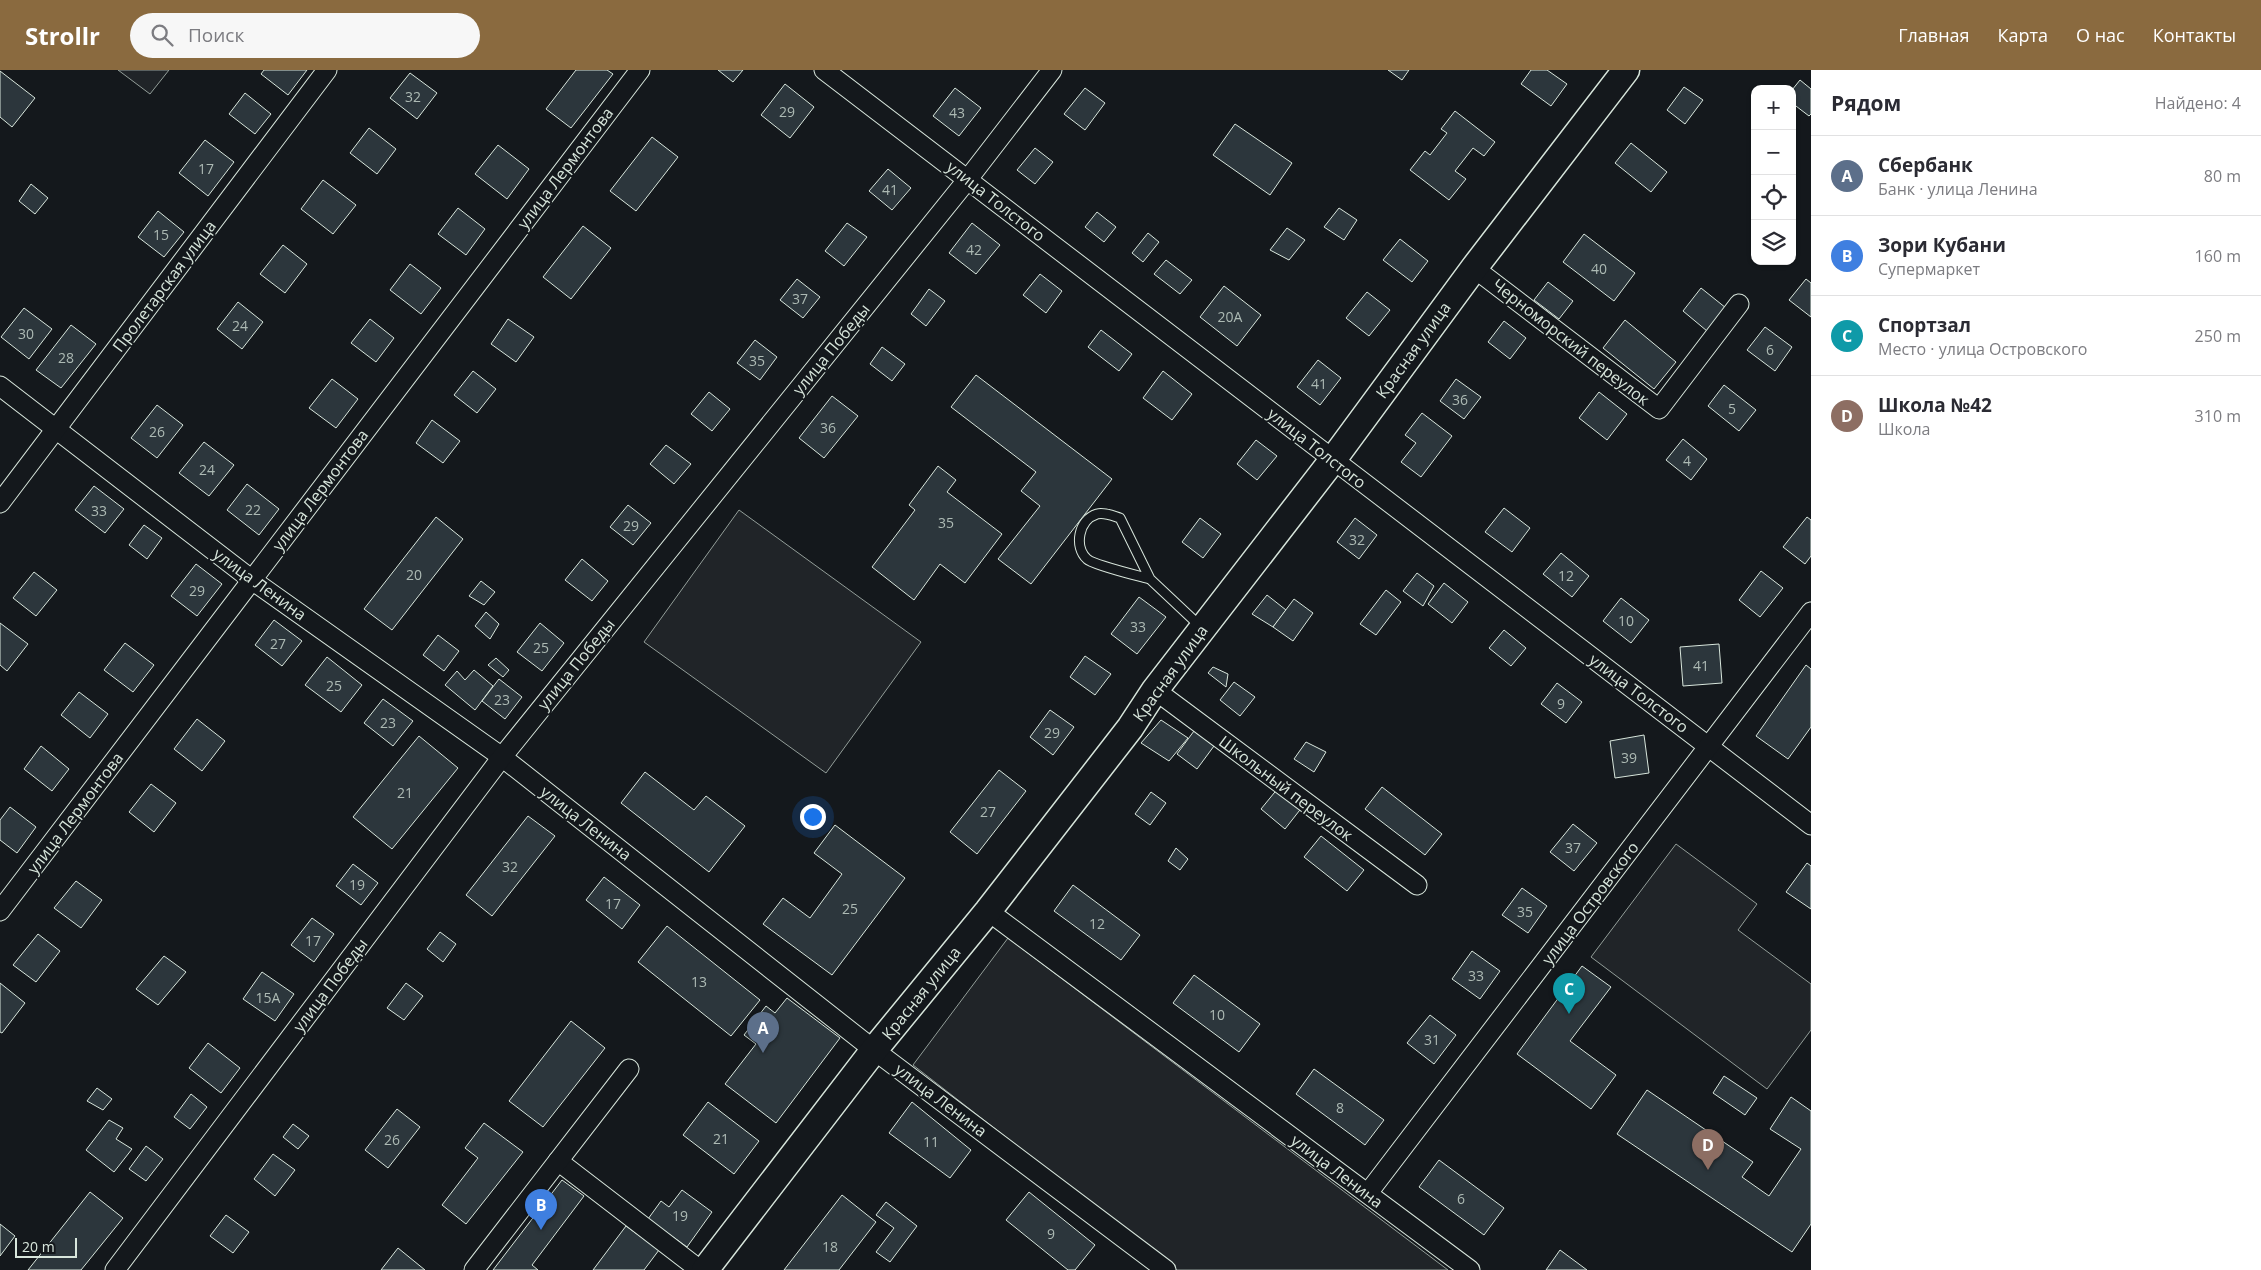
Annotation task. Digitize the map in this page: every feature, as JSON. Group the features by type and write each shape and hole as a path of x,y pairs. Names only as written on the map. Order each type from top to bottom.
{"street":[{"name":"Пролетарская улица","path":"0,503 327,70"},
{"name":"улица Лермонтова","path":"0,911 640,70"},
{"name":"улица Толстого","path":"824,70 1332,461 1811,825"},
{"name":"улица Победы","path":"115,1270 502,757 968,179 1052,70"},
{"name":"Красная улица","path":"705,1270 874,1050 988,911 1130,728 1155,690 1332,461 1474,268 1626,70"},
{"name":"Черноморский переулок","path":"1474,268 1658,409 1739,304"},
{"name":"улица Ленина","path":"0,386 252,580 502,757 874,1050 1166,1270"},
{"name":"улица Островского","path":"1368,1194 1811,612"},
{"name":"Школьный переулок","path":"1155,690 1417,885"},
{"name":"улица Ленина","path":"988,911 1470,1270"},
{"path":"474,1270 629,1069"},
{"path":"558,1161 700,1270"}],"lane":[{"path":"1150,579 1088,561 1081,552 1078,543 1083,528 1090,519 1097,514 1109,514 1120,518 1150,579 1202,628"}],"shaded area":[{"path":"118,70 169,70 150,94"},
{"path":"739,510 921,642 826,773 644,642"},
{"path":"1676,844 1757,904 1738,930 1811,984 1811,1030 1767,1089 1591,957"},
{"path":"1008,938 1448,1270 1177,1270 913,1065"}],"building":[{"path":"264,70 307,70 288,95 261,74"},
{"path":"576,70 607,70 613,74 571,128 546,109"},
{"path":"718,70 743,70 733,82"},
{"path":"1388,70 1409,70 1402,80"},
{"path":"1531,70 1547,70 1567,84 1551,106 1521,84"},
{"path":"0,71 35,98 12,127 0,117"},
{"path":"410,73 437,93 417,119 390,98"},
{"path":"1800,80 1811,89 1811,114 1809,116 1796,106 1796,85"},
{"path":"785,84 814,107 790,138 761,115"},
{"path":"1684,87 1703,100 1685,124 1667,110"},
{"path":"955,88 981,108 959,136 933,116"},
{"path":"1085,88 1105,103 1085,130 1064,114"},
{"path":"245,93 271,114 255,134 229,114"},
{"path":"1455,111 1495,142 1484,156 1473,148 1455,171 1466,179 1449,200 1410,170 1425,151 1430,155 1447,133 1441,129"},
{"path":"1235,124 1292,163 1270,195 1213,155"},
{"path":"369,128 396,149 377,174 350,153"},
{"path":"652,137 678,157 636,211 610,191"},
{"path":"205,140 234,162 208,196 179,173"},
{"path":"1631,143 1667,172 1651,192 1615,163"},
{"path":"498,145 529,169 507,199 475,174"},
{"path":"1035,148 1053,162 1035,184 1017,170"},
{"path":"888,169 911,188 892,210 869,191"},
{"path":"323,180 356,205 333,234 301,209"},
{"path":"31,184 48,198 35,214 19,201"},
{"path":"458,208 485,229 466,255 438,234"},
{"path":"1339,208 1357,220 1344,240 1324,227"},
{"path":"158,211 184,232 164,257 138,237"},
{"path":"1097,212 1116,227 1104,242 1085,227"},
{"path":"847,223 867,237 844,266 825,251"},
{"path":"972,223 1000,245 976,274 949,253"},
{"path":"583,226 611,248 571,299 543,277"},
{"path":"1287,228 1305,240 1289,260 1270,250"},
{"path":"1148,233 1159,242 1143,262 1132,253"},
{"path":"1584,234 1635,273 1614,301 1563,262"},
{"path":"1400,239 1428,261 1412,282 1383,260"},
{"path":"283,245 307,264 285,293 260,274"},
{"path":"1166,260 1192,280 1180,294 1154,274"},
{"path":"410,264 441,288 421,314 390,290"},
{"path":"1040,274 1062,291 1046,313 1023,295"},
{"path":"797,279 820,297 803,318 780,300"},
{"path":"1806,279 1811,283 1811,317 1789,300"},
{"path":"1548,282 1573,301 1559,319 1534,300"},
{"path":"1224,286 1261,315 1237,346 1200,317"},
{"path":"1701,288 1726,308 1707,331 1683,311"},
{"path":"929,289 945,301 926,326 911,314"},
{"path":"1367,292 1390,310 1369,336 1346,318"},
{"path":"238,302 263,322 242,349 217,329"},
{"path":"24,308 52,329 29,359 1,337"},
{"path":"370,319 394,338 376,362 351,343"},
{"path":"508,319 534,337 516,362 491,344"},
{"path":"1625,320 1676,362 1654,389 1603,348"},
{"path":"1504,321 1526,338 1510,359 1488,342"},
{"path":"71,325 96,344 61,388 36,370"},
{"path":"1765,327 1792,347 1775,371 1747,350"},
{"path":"1101,330 1132,354 1119,371 1088,347"},
{"path":"755,340 777,357 760,380 737,363"},
{"path":"882,347 905,364 892,381 870,364"},
{"path":"1318,360 1341,378 1320,405 1297,387"},
{"path":"473,371 496,389 477,413 454,395"},
{"path":"1163,371 1192,394 1172,420 1143,398"},
{"path":"976,375 1112,479 1031,584 998,559 1040,506 1021,491 1036,472 951,407"},
{"path":"332,379 358,399 336,428 309,408"},
{"path":"1456,379 1481,397 1464,419 1440,401"},
{"path":"1724,385 1756,410 1739,431 1708,406"},
{"path":"709,392 730,409 712,431 691,414"},
{"path":"1599,392 1627,414 1607,440 1579,418"},
{"path":"832,396 858,416 824,458 799,438"},
{"path":"157,405 183,425 157,458 131,438"},
{"path":"1422,413 1452,436 1421,477 1401,462 1416,443 1405,435"},
{"path":"432,420 460,441 443,463 416,443"},
{"path":"1683,439 1707,459 1691,480 1666,460"},
{"path":"1256,440 1277,456 1257,480 1237,464"},
{"path":"204,442 234,465 209,496 179,473"},
{"path":"666,445 691,464 674,484 650,464"},
{"path":"938,466 956,480 947,492 1002,534 965,583 940,564 914,600 872,567 915,510 909,505"},
{"path":"247,484 279,509 259,535 227,510"},
{"path":"94,486 124,509 105,533 75,510"},
{"path":"628,505 651,523 633,545 610,527"},
{"path":"1504,508 1530,528 1512,552 1485,532"},
{"path":"436,517 463,539 392,630 364,609"},
{"path":"1807,517 1811,520 1811,556 1805,564 1783,547"},
{"path":"1200,518 1221,534 1203,558 1182,542"},
{"path":"1355,518 1377,535 1359,559 1337,542"},
{"path":"144,525 162,538 147,559 129,545"},
{"path":"1561,553 1589,576 1572,597 1543,574"},
{"path":"582,559 608,581 592,601 565,580"},
{"path":"196,564 222,584 197,616 171,596"},
{"path":"1761,571 1783,588 1760,617 1739,600"},
{"path":"34,572 57,590 36,616 13,598"},
{"path":"1417,573 1434,586 1423,606 1403,591"},
{"path":"481,581 495,592 484,605 469,596"},
{"path":"1444,583 1468,602 1452,623 1428,604"},
{"path":"1386,590 1401,602 1376,635 1360,624"},
{"path":"1267,595 1286,610 1273,627 1252,614"},
{"path":"1139,597 1166,617 1137,654 1111,634"},
{"path":"1621,598 1649,620 1631,643 1603,621"},
{"path":"1294,599 1313,613 1293,641 1273,627"},
{"path":"486,612 499,624 490,639 475,626"},
{"path":"274,620 302,641 282,666 255,645"},
{"path":"0,623 28,644 7,671 0,665"},
{"path":"540,623 564,643 542,671 517,652"},
{"path":"1504,630 1526,648 1511,666 1489,648"},
{"path":"438,635 459,651 444,671 423,655"},
{"path":"125,643 154,665 133,692 104,670"},
{"path":"1719,644 1722,683 1683,686 1680,647"},
{"path":"1085,656 1111,674 1095,695 1070,677"},
{"path":"327,657 362,685 341,712 305,685"},
{"path":"496,658 509,670 503,677 488,665"},
{"path":"1806,665 1811,669 1811,727 1788,759 1756,736"},
{"path":"1213,667 1228,674 1226,687 1208,673"},
{"path":"474,670 493,686 475,710 445,685 457,671 465,680"},
{"path":"499,679 522,697 505,719 482,701"},
{"path":"1234,682 1255,697 1240,716 1220,700"},
{"path":"1557,683 1582,702 1566,723 1541,704"},
{"path":"79,692 108,714 90,738 61,715"},
{"path":"383,699 413,721 393,746 364,723"},
{"path":"1050,710 1074,727 1053,755 1030,737"},
{"path":"197,719 225,741 202,771 174,749"},
{"path":"1161,720 1188,738 1169,761 1141,743"},
{"path":"1194,731 1214,746 1197,769 1177,754"},
{"path":"1644,735 1649,773 1615,778 1610,741"},
{"path":"419,736 458,768 392,849 353,817"},
{"path":"1306,742 1326,752 1314,772 1294,759"},
{"path":"41,746 69,769 52,791 24,769"},
{"path":"999,770 1026,791 977,854 950,832"},
{"path":"645,772 694,810 706,796 745,826 709,872 621,803"},
{"path":"151,784 176,803 154,832 129,812"},
{"path":"1279,787 1303,806 1285,829 1261,809"},
{"path":"1382,787 1442,834 1425,855 1365,809"},
{"path":"1151,792 1166,803 1150,825 1135,814"},
{"path":"10,807 36,827 17,853 0,840 0,820"},
{"path":"528,816 555,836 492,916 466,895"},
{"path":"1573,824 1597,843 1574,871 1550,852"},
{"path":"835,825 905,878 832,975 763,924 783,898 810,918 842,874 814,853"},
{"path":"1321,836 1364,870 1347,891 1304,857"},
{"path":"1176,848 1188,859 1180,870 1168,861"},
{"path":"1807,863 1811,866 1811,909 1786,892"},
{"path":"353,864 378,883 361,905 336,886"},
{"path":"604,877 640,905 622,929 586,900"},
{"path":"76,881 102,900 81,928 54,908"},
{"path":"1073,885 1140,935 1121,960 1054,911"},
{"path":"1522,888 1547,906 1528,933 1502,915"},
{"path":"312,918 334,934 314,962 291,945"},
{"path":"667,926 760,1000 731,1036 638,962"},
{"path":"440,932 456,944 443,962 427,949"},
{"path":"38,934 60,951 36,982 13,965"},
{"path":"1472,951 1500,971 1480,999 1452,979"},
{"path":"164,956 186,972 158,1005 136,989"},
{"path":"1582,966 1611,987 1570,1041 1616,1075 1591,1109 1517,1054"},
{"path":"262,972 294,994 275,1021 243,999"},
{"path":"1194,975 1260,1024 1239,1052 1173,1003"},
{"path":"0,983 25,1003 2,1033 0,1032"},
{"path":"406,983 423,996 404,1020 387,1008"},
{"path":"787,998 840,1038 776,1123 725,1084 756,1044 744,1035 766,1006 775,1013"},
{"path":"1430,1015 1456,1035 1434,1064 1407,1043"},
{"path":"571,1021 605,1048 543,1127 509,1101"},
{"path":"208,1043 240,1068 221,1093 189,1068"},
{"path":"1314,1069 1384,1120 1365,1145 1296,1094"},
{"path":"1724,1076 1757,1098 1745,1115 1713,1093"},
{"path":"97,1088 112,1099 103,1110 87,1101"},
{"path":"1647,1090 1753,1162 1742,1177 1769,1196 1801,1149 1770,1129 1791,1097 1811,1111 1811,1224 1792,1252 1617,1134"},
{"path":"191,1094 207,1107 190,1129 174,1117"},
{"path":"708,1102 759,1141 734,1174 683,1135"},
{"path":"912,1102 971,1150 950,1178 889,1133"},
{"path":"397,1109 420,1127 388,1168 365,1150"},
{"path":"109,1120 123,1128 116,1139 132,1149 114,1172 86,1150"},
{"path":"484,1123 523,1152 466,1224 442,1205 478,1158 465,1148"},
{"path":"293,1124 309,1136 298,1149 283,1137"},
{"path":"146,1146 163,1159 146,1181 129,1169"},
{"path":"273,1154 295,1170 275,1196 254,1179"},
{"path":"1439,1160 1504,1208 1484,1235 1419,1187"},
{"path":"562,1180 584,1196 532,1265 538,1270 493,1270"},
{"path":"682,1190 712,1212 687,1247 648,1219 661,1201 669,1207"},
{"path":"90,1192 123,1218 81,1270 28,1270"},
{"path":"1029,1192 1095,1245 1075,1270 1068,1270 1006,1220"},
{"path":"842,1195 876,1222 839,1270 784,1270"},
{"path":"886,1202 917,1226 890,1262 876,1252 894,1228 876,1215"},
{"path":"226,1215 249,1232 233,1253 210,1236"},
{"path":"0,1224 15,1236 0,1256"},
{"path":"626,1226 659,1250 644,1270 593,1270"},
{"path":"398,1248 425,1270 381,1270"},
{"path":"1560,1250 1587,1270 1546,1270"}],"place":[{"name":"Спортзал","path":"1569,1014"},
{"name":"Сбербанк","path":"763,1053"},
{"name":"Школа №42","path":"1708,1170"},
{"name":"Зори Кубани","path":"541,1230"}]}
